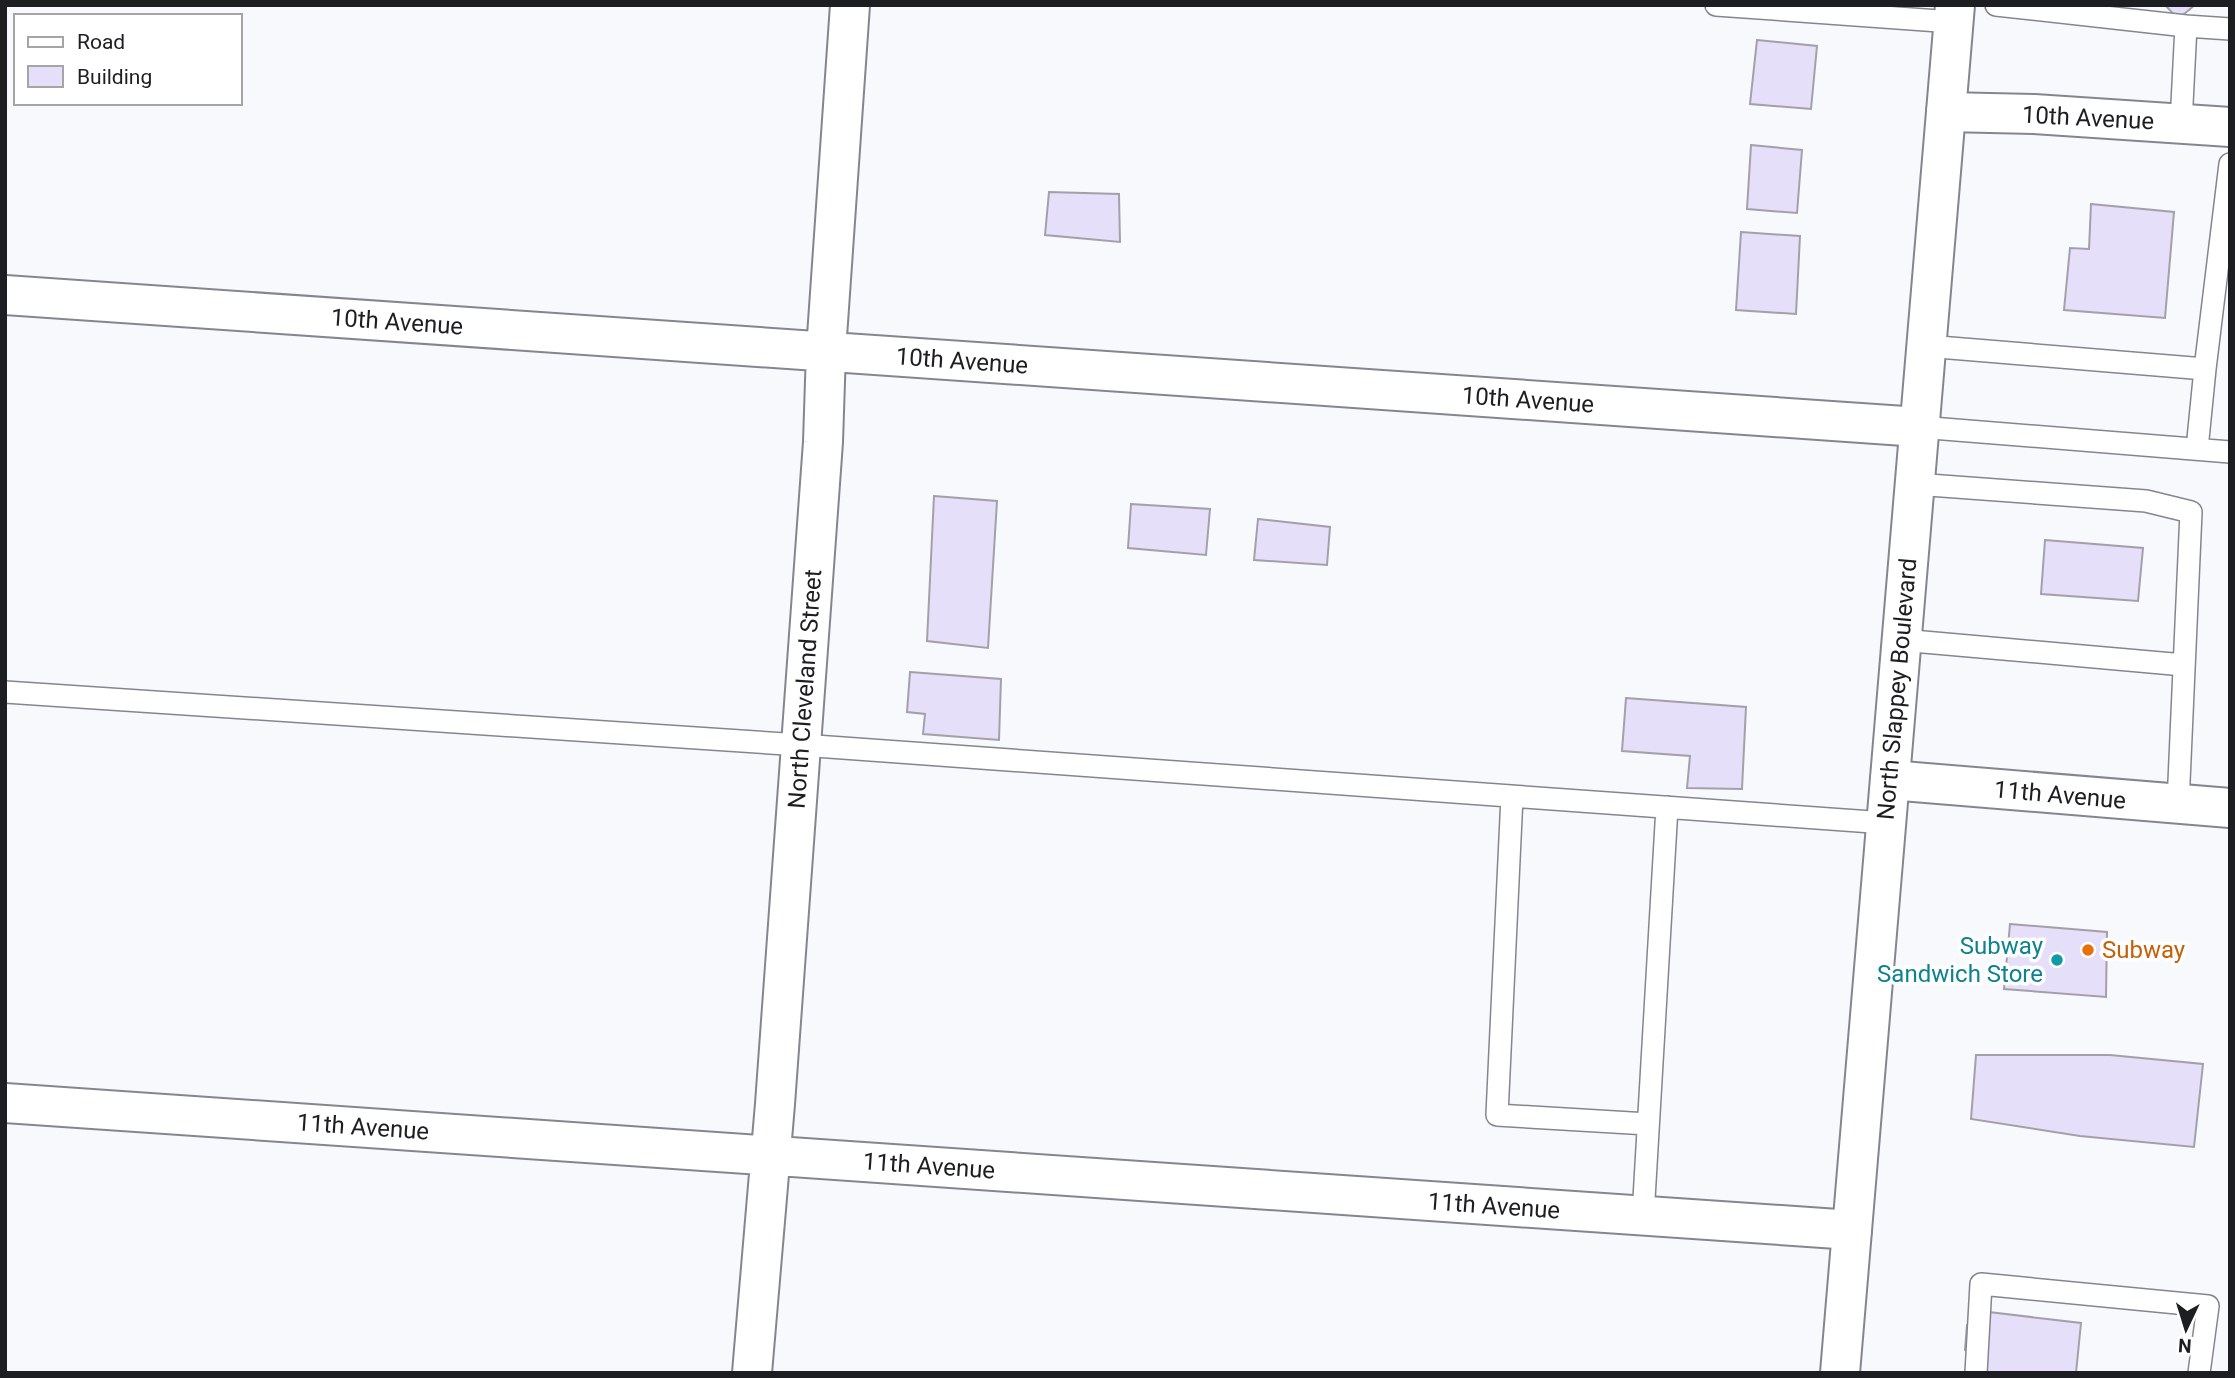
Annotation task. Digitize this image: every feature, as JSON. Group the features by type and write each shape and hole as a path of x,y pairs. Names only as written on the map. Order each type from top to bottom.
{"street":[{"name":"North Cleveland Street","path":"752,1373 823,442 826,351 850,5"},
{"name":"North Slappey Boulevard","path":"1840,1373 1954,13"},
{"name":"10th Avenue","path":"1946,112 2034,114 2230,127"},
{"name":"10th Avenue","path":"5,295 1919,427"},
{"name":"11th Avenue","path":"1890,780 2230,808"},
{"name":"11th Avenue","path":"5,1103 1852,1230"}],"lane":[{"path":"1716,5 1954,13"},
{"path":"1996,5 2230,29"},
{"path":"2180,123 2186,26"},
{"path":"2197,449 2230,164"},
{"path":"1926,345 2205,369"},
{"path":"1919,427 2230,452"},
{"path":"1915,484 2146,501 2191,512 2178,804"},
{"path":"1902,640 2184,665"},
{"path":"5,692 801,745 1886,823"},
{"path":"1511,796 1497,1115 1648,1124"},
{"path":"1643,1216 1667,807"},
{"path":"1976,1373 1981,1284 2208,1306 2199,1373"}],"building":[{"path":"2165,5 2195,5 2178,19"},
{"path":"1757,40 1817,46 1811,109 1750,104"},
{"path":"1751,145 1802,150 1797,213 1747,209"},
{"path":"1049,192 1119,194 1120,242 1045,235"},
{"path":"2091,204 2174,212 2165,318 2064,310 2070,248 2089,249"},
{"path":"1741,232 1800,236 1796,314 1736,310"},
{"path":"934,496 997,501 988,648 927,641"},
{"path":"1131,504 1210,509 1206,555 1128,548"},
{"path":"1258,519 1330,527 1327,565 1254,560"},
{"path":"2045,540 2143,548 2138,601 2041,594"},
{"path":"910,672 1001,679 999,740 923,734 925,714 907,712"},
{"path":"1626,698 1746,707 1742,789 1687,788 1690,756 1622,751"},
{"name":"Subway Sandwich Store","path":"2010,924 2107,932 2106,997 2004,989"},
{"path":"1976,1055 2110,1055 2203,1064 2194,1147 2080,1136 1971,1119"},
{"path":"1989,1312 2081,1323 2076,1373 1968,1373 1983,1355 1965,1350 1967,1325"}],"place":[{"name":"Subway","path":"2088,950"},
{"name":"Subway Sandwich Store","path":"2057,960"}]}
